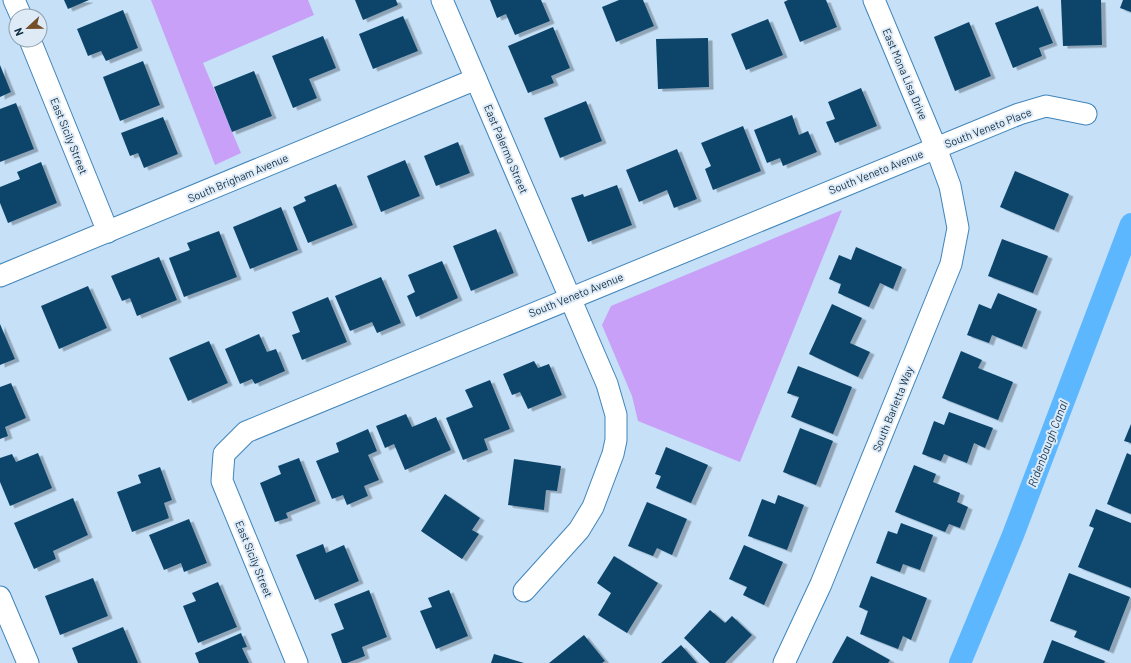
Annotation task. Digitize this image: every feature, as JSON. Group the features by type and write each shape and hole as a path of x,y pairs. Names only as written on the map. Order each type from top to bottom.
{"street":[{"name":"East Palermo Street","path":"442,0 607,384 616,415 616,440 613,454 593,507 579,530 524,591"},
{"name":"East Mona Lisa Drive","path":"874,0 936,148"},
{"name":"East Sicily Street","path":"33,48 108,232"},
{"name":"South Brigham Avenue","path":"0,276 476,79"},
{"name":"South Veneto Place","path":"936,148 1019,114 1046,106 1086,114"},
{"name":"South Veneto Avenue","path":"224,454 246,432 936,148"},
{"name":"South Barletta Way","path":"784,663 821,584 951,264 958,228 950,186 936,148"},
{"name":"East Sicily Street","path":"224,454 222,481 297,663"},
{"path":"0,597 28,663"}],"shaded area":[{"path":"151,0 308,0 314,15 203,63 241,153 215,165"},
{"path":"842,210 740,462 638,421 632,396 602,325 611,306"}],"building":[{"path":"64,0 89,0 68,9"},
{"path":"355,0 396,0 398,5 363,20"},
{"path":"490,0 541,0 550,21 515,35 506,14 497,18"},
{"path":"619,0 643,0 654,26 616,42 602,7"},
{"path":"788,0 826,0 837,27 800,42 784,2"},
{"path":"1061,0 1101,0 1102,45 1063,46"},
{"path":"1123,0 1131,0 1131,12 1120,8"},
{"path":"1038,6 1053,43 1039,48 1042,56 1013,68 995,23"},
{"path":"123,10 138,48 106,61 101,51 88,56 77,29"},
{"path":"403,16 418,51 373,69 359,34"},
{"path":"768,19 783,55 746,70 731,34"},
{"path":"969,22 991,76 955,91 934,37"},
{"path":"553,27 570,68 551,76 554,83 528,93 508,46"},
{"path":"323,36 336,68 309,79 317,98 293,108 272,56"},
{"path":"708,38 709,87 658,89 656,39"},
{"path":"143,61 160,105 120,121 103,77"},
{"path":"0,65 11,92 0,97"},
{"path":"254,71 272,116 232,132 214,87"},
{"path":"861,88 877,126 835,143 826,122 835,119 828,102"},
{"path":"586,101 602,141 560,158 544,118"},
{"path":"16,103 34,149 0,162 0,109"},
{"path":"792,115 799,135 808,131 817,152 783,166 780,158 767,163 754,130"},
{"path":"163,117 178,154 144,168 138,153 130,156 121,133"},
{"path":"743,126 761,171 713,190 705,169 711,166 701,143"},
{"path":"458,142 470,173 436,186 424,156"},
{"path":"677,149 697,199 674,208 667,190 639,202 626,170"},
{"path":"405,160 420,196 381,212 367,176"},
{"path":"41,162 57,203 8,223 0,203 0,187 20,179 17,172"},
{"path":"1015,171 1069,194 1054,230 1000,207"},
{"path":"336,184 353,225 308,243 293,207 306,201 304,197"},
{"path":"617,185 632,225 588,242 571,198 583,194 584,197"},
{"path":"281,207 298,250 250,269 233,227"},
{"path":"496,229 514,273 471,291 453,246"},
{"path":"219,231 237,277 184,297 169,258 190,250 187,243"},
{"path":"1002,239 1048,256 1033,293 988,276"},
{"path":"856,247 902,267 893,289 880,283 869,307 838,293 841,284 829,279 839,255 851,260"},
{"path":"159,257 177,300 137,316 130,298 122,301 111,276"},
{"path":"442,261 458,298 416,317 407,296 415,292 408,275"},
{"path":"381,277 401,323 377,333 372,322 350,331 335,296"},
{"path":"88,286 107,328 59,349 41,306"},
{"path":"998,293 1037,309 1022,347 992,335 989,343 967,335 979,304 991,309"},
{"path":"328,297 347,342 302,360 292,335 300,332 292,312"},
{"path":"832,304 862,318 850,343 870,352 858,377 809,354"},
{"path":"0,324 15,359 0,365"},
{"path":"259,334 267,352 276,349 285,371 255,384 252,379 240,384 225,349"},
{"path":"209,341 228,383 188,401 169,358"},
{"path":"961,351 982,360 978,368 1013,382 998,420 942,398"},
{"path":"534,361 538,368 549,364 562,395 528,409 520,392 512,395 503,374"},
{"path":"798,366 852,387 833,434 791,417 799,397 787,393"},
{"path":"490,380 510,429 484,439 488,450 463,460 446,418 473,407 465,390"},
{"path":"11,383 26,418 5,427 8,436 0,439 0,387"},
{"path":"949,412 993,428 985,448 974,443 967,463 944,454 941,461 922,454 934,421 944,425"},
{"path":"406,414 412,427 436,417 451,450 405,470 394,444 385,448 376,426"},
{"path":"1131,424 1131,443 1124,441"},
{"path":"800,428 833,441 816,485 783,472"},
{"path":"368,429 377,451 368,455 379,480 364,486 368,496 347,505 343,495 332,499 316,461 339,452 336,443"},
{"path":"666,447 708,465 691,503 656,488 661,476 655,474"},
{"path":"38,453 52,488 10,506 0,482 0,458 12,454 16,462"},
{"path":"1127,453 1131,455 1131,514 1107,504"},
{"path":"299,458 316,501 286,513 288,518 275,522 260,483 281,474 278,466"},
{"path":"514,459 561,466 557,491 546,490 544,510 508,505"},
{"path":"914,465 936,474 933,482 960,493 957,502 968,507 960,528 949,524 945,532 895,512"},
{"path":"160,467 172,500 164,503 169,518 132,532 117,492 141,483 138,475"},
{"path":"445,494 480,518 472,530 479,534 462,559 421,531"},
{"path":"778,495 804,505 787,550 748,536 762,499 775,504"},
{"path":"73,498 88,535 53,551 56,559 34,569 14,523"},
{"path":"647,502 687,519 672,555 657,548 653,556 628,546"},
{"path":"1096,509 1131,523 1131,588 1078,567 1094,528 1089,526"},
{"path":"189,519 207,563 184,572 181,563 164,570 149,535"},
{"path":"901,523 933,535 920,570 903,564 900,572 876,563 888,531 897,534"},
{"path":"323,544 326,553 344,545 359,581 315,600 296,555"},
{"path":"744,545 783,562 764,605 743,595 747,587 729,579"},
{"path":"614,556 658,583 627,633 598,615 611,593 597,583"},
{"path":"1069,573 1130,597 1109,651 1074,637 1077,631 1050,621"},
{"path":"871,576 927,598 911,640 903,636 898,649 860,634 868,611 859,607"},
{"path":"93,578 108,616 60,635 45,596"},
{"path":"218,582 237,627 198,643 183,606 196,601 192,593"},
{"path":"369,590 387,637 362,647 365,656 347,663 342,663 331,634 344,629 334,604"},
{"path":"449,590 468,636 436,649 420,611 432,607 428,598"},
{"path":"710,610 725,623 732,616 752,635 725,663 710,663 684,638"},
{"path":"123,627 138,663 78,663 72,648"},
{"path":"241,633 247,647 242,648 249,663 199,663 195,653"},
{"path":"584,635 605,661 602,663 549,663"},
{"path":"847,636 890,660 888,663 832,663"},
{"path":"1052,640 1105,661 1104,663 1043,663"},
{"path":"681,645 697,663 661,663"},
{"path":"494,654 524,663 491,663"}],"waterway":[{"name":"Ridenbaugh Canal","path":"960,663 1013,535 1131,224"}]}
